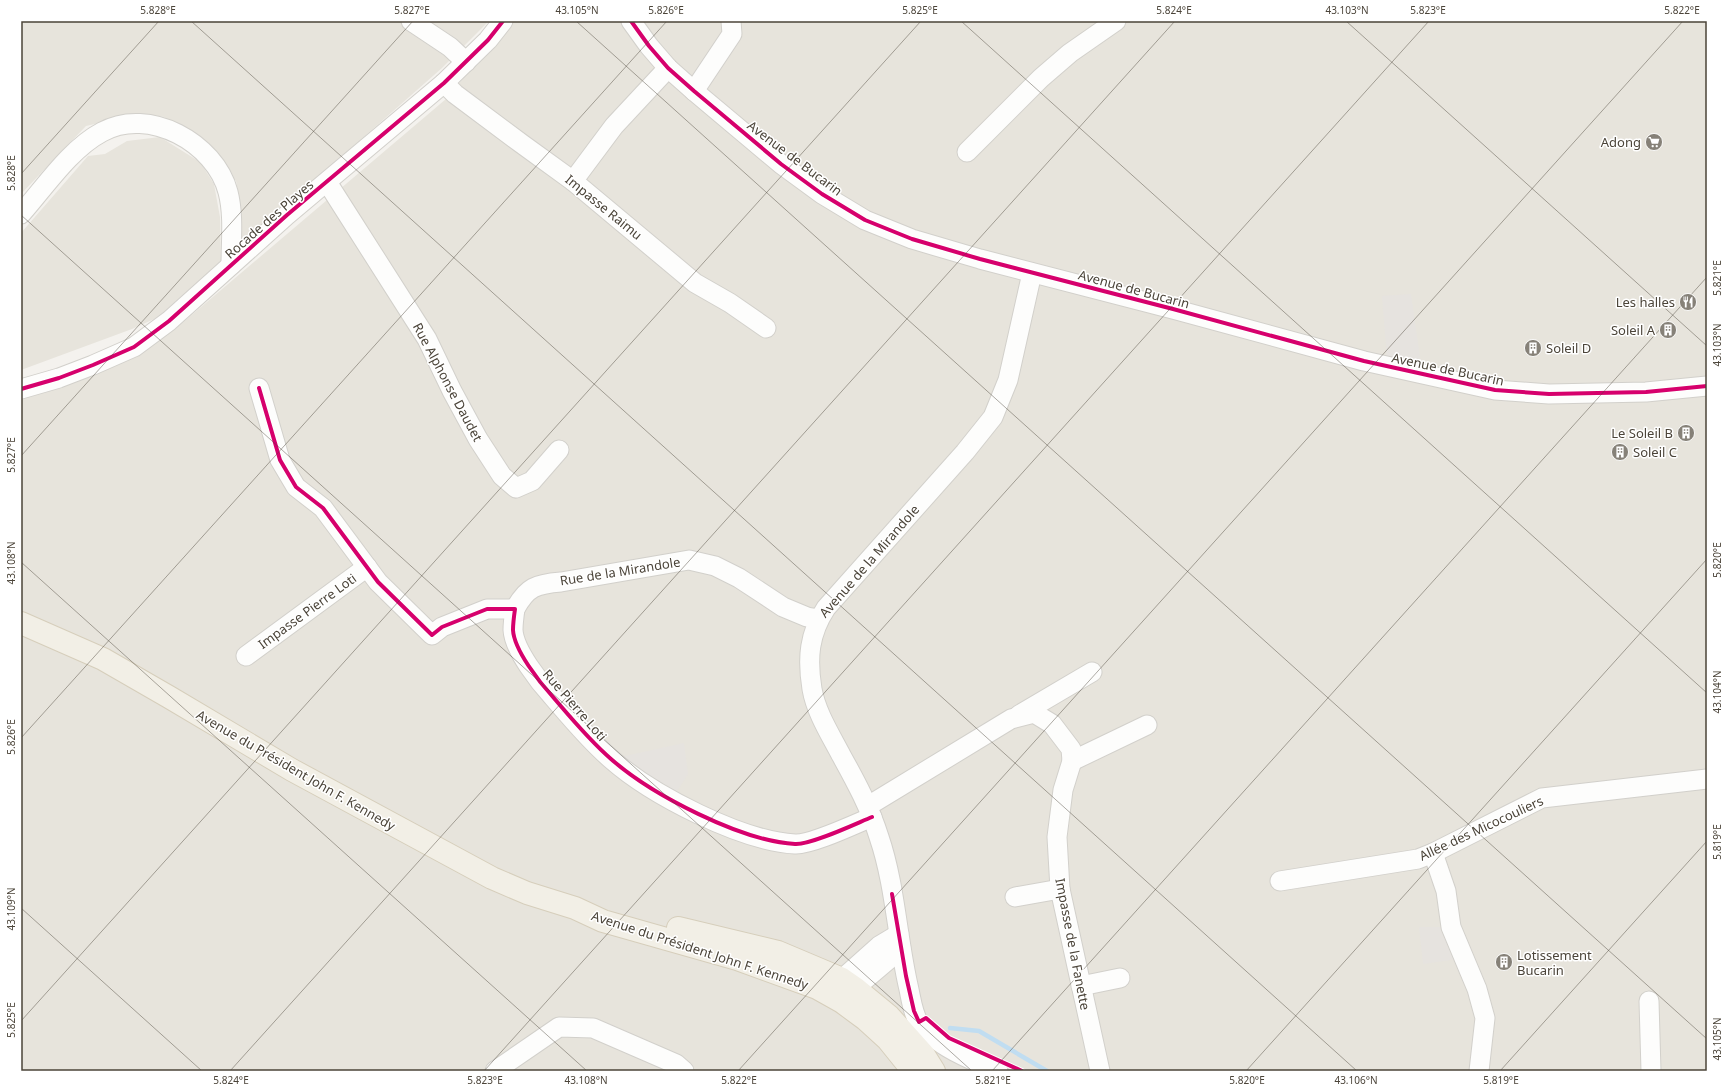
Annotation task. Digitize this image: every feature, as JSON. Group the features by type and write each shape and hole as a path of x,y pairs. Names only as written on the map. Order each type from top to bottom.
{"main road":[{"name":"Avenue du Président John F. Kennedy","path":"21,623 103,659 292,770 492,878 527,893 575,908 603,921 737,959 817,988 842,1002 865,1019 917,1067"},
{"name":"Avenue du Président John F. Kennedy","path":"575,908 605,910 778,952 847,986 889,1016 917,1067"}],"street":[{"path":"411,21 450,47 466,62"},
{"name":"Rocade des Playes","path":"21,389 59,378 134,347 169,321 231,265 444,83 488,40 502,21"},
{"name":"Avenue de Bucarin","path":"631,21 649,46 668,68 781,164 822,194 865,220 912,239 1364,361 1495,390 1549,394 1579,394 1646,392 1707,386"},
{"path":"694,91 732,34 732,21"},
{"path":"967,152 1041,78 1070,53 1116,21"},
{"path":"573,181 614,126 668,68"},
{"name":"Impasse Raimu","path":"444,83 455,94 573,181 695,283 730,303 766,328"},
{"path":"21,214 80,148 103,131 125,124 149,125 165,128 182,135 212,159 222,176 228,191 230,206 231,265"},
{"name":"Rue Alphonse Daudet","path":"327,182 427,339 452,391 478,439 502,476 516,488 532,482 559,450"},
{"name":"Avenue de la Mirandole","path":"989,1069 934,1038 919,1022 914,1012 885,857 880,838 870,812 818,709 812,689 809,652 813,632 826,608 960,457 993,417 1008,380 1032,272"},
{"path":"259,388 280,460 296,487 323,508 378,582 432,635 442,627 487,609 515,609"},
{"name":"Rue de la Mirandole","path":"515,609 522,596 540,584 561,582 689,560 715,566 739,578 783,607 807,617 819,619"},
{"name":"Impasse Pierre Loti","path":"246,656 367,567"},
{"name":"Rue Pierre Loti","path":"515,609 513,631 520,651 540,682 579,727 611,759 634,777 672,799 707,818 737,831 777,842 797,845 838,832 870,812"},
{"path":"870,812 1011,719 1092,672"},
{"path":"1011,719 1034,713 1052,724 1071,748 1072,760 1147,725"},
{"name":"Impasse de la Fanette","path":"1072,760 1063,790 1057,837 1060,889 1100,1071"},
{"name":"Allée des Micocouliers","path":"1280,881 1418,858 1433,853 1542,798 1707,779"},
{"path":"1433,853 1446,891 1451,927 1477,989 1485,1018 1479,1071"},
{"path":"1016,897 1060,889"},
{"path":"817,988 847,986 900,941"},
{"path":"1081,986 1120,978"},
{"path":"847,986 865,1019"},
{"path":"1649,1001 1651,1071"},
{"path":"495,1071 558,1027 593,1028 676,1064 684,1071"}],"shaded area":[{"path":"21,21 489,21 442,68 240,246 241,209 236,181 197,136 164,117 153,115 133,115 86,126 21,194"},
{"path":"511,21 1707,21 1707,1071 21,1071 21,398 33,396 98,371 139,352 181,324 446,99"},
{"path":"160,137 200,162 214,184 220,217 221,262 161,316 132,329 21,370 21,233 88,156 105,154 127,141"},
{"path":"1411,294 1421,364 1387,359 1382,296"},
{"path":"684,743 688,774 672,799 611,759"},
{"path":"1419,927 1451,927 1465,958 1423,964"}],"waterway":[{"path":"950,1028 979,1031 1047,1071"}],"cycle path":[{"path":"21,389 59,378 134,347 169,321 287,215 444,83 488,40 503,21"},
{"path":"631,21 649,46 668,68 781,164 822,194 865,220 912,239 980,259 1173,309 1364,361 1495,390 1549,394 1646,392 1707,386"},
{"path":"259,388 280,460 296,487 323,508 378,582 432,635 442,627 487,609 515,609 513,627 514,638 528,666 573,721 603,752 628,773 649,787 698,814 749,835 773,841 795,844 811,841 833,834 872,817"},
{"path":"892,894 906,976 914,1011 919,1022 926,1018 949,1038 1022,1071"}],"place":[{"name":"Adong","path":"1654,142"},
{"name":"Les halles","path":"1688,302"},
{"name":"Soleil A","path":"1668,330"},
{"name":"Soleil D","path":"1533,348"},
{"name":"Le Soleil B","path":"1686,433"},
{"name":"Soleil C","path":"1620,452"},
{"name":"Lotissement Bucarin","path":"1504,962"}]}
